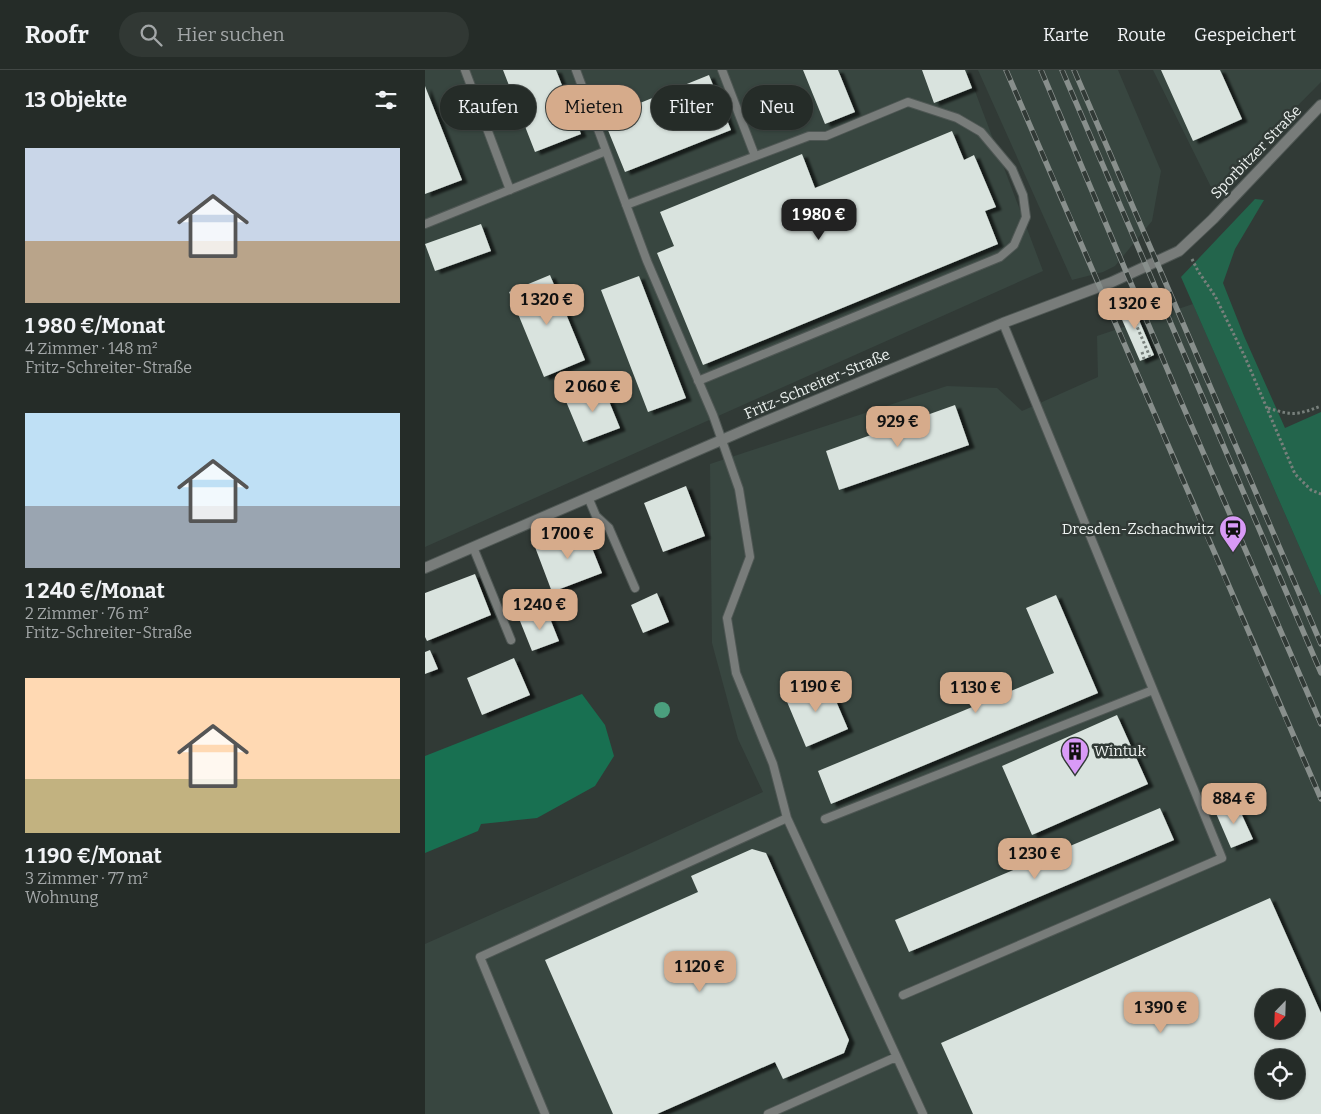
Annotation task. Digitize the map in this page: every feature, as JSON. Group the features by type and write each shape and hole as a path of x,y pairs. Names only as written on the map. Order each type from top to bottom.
{"street":[{"name":"Sporbitzer Straße","path":"1213,219 1321,106"},
{"name":"Fritz-Schreiter-Straße","path":"425,568 721,440 1003,323 1112,282 1179,251 1213,219"}],"lane":[{"path":"465,70 509,190"},
{"path":"576,70 647,261 713,415 739,489 750,556 727,618 736,673 773,764 787,818 923,1114"},
{"path":"722,70 755,156"},
{"path":"626,205 809,136 826,136 908,102 957,118 981,132 1012,169 1023,195 1026,217 1014,245 1000,257 699,381"},
{"path":"425,224 606,151"},
{"path":"903,995 1222,858 1003,323"},
{"path":"589,497 596,516 609,528 635,588"},
{"path":"473,547 511,640"},
{"path":"825,819 1153,690"},
{"path":"545,1114 480,957 787,818"},
{"path":"768,1114 896,1056"}],"path":[{"path":"1185,245 1198,271 1215,296 1267,408 1295,474 1311,490 1321,494"},
{"path":"1119,299 1125,296 1150,357"},
{"path":"1142,352 1145,359"},
{"path":"1267,408 1300,414 1321,406"}],"shaded area":[{"path":"425,70 967,70 1043,271 425,547"},
{"path":"978,70 1118,70 1161,171 1152,221 1115,266 1103,272 1072,280"},
{"path":"1153,70 1321,70 1321,82 1213,191"},
{"path":"1193,304 1321,596 1321,1114 425,1114 425,944 763,792 738,739 712,643 710,464 947,386 997,388 1022,411 1098,377 1097,336"}],"green space":[{"path":"1255,199 1264,200 1235,249 1223,283 1244,336 1285,428 1321,412 1321,596 1181,277"},
{"path":"582,694 605,725 614,756 595,786 537,818 481,824 478,831 425,853 425,756"}],"building":[{"path":"503,70 556,70 562,85 546,85 546,130 579,130 581,134 535,152 526,130 536,130 536,85 509,85"},
{"path":"803,70 838,70 855,112 825,124 813,95 813,85 809,85"},
{"path":"922,70 965,70 972,88 934,103"},
{"path":"1161,70 1220,70 1242,119 1193,141"},
{"path":"709,75 713,85 684,85"},
{"path":"425,86 440,124 440,130 442,130 462,180 425,194"},
{"path":"651,99 651,130 731,130 625,172 608,130 641,130 641,103"},
{"path":"952,131 964,160 974,155 996,207 985,211 998,244 703,365 657,253 674,246 660,212 802,154 815,188"},
{"path":"481,224 491,251 435,271 425,244"},
{"path":"550,275 585,360 544,377 509,292"},
{"path":"639,276 686,398 648,412 601,290"},
{"path":"1130,299 1154,355 1140,361 1116,306"},
{"path":"602,384 620,428 583,442 565,399"},
{"path":"955,405 969,445 839,490 826,451"},
{"path":"686,486 705,536 663,552 644,503"},
{"path":"584,528 602,573 552,592 535,547"},
{"path":"475,574 491,615 427,641 425,637 425,593"},
{"path":"657,593 669,622 643,633 631,605"},
{"path":"1056,595 1098,693 831,804 818,771 1054,673 1026,608"},
{"path":"547,611 559,641 532,651 520,621"},
{"path":"430,650 438,669 425,674 425,652"},
{"path":"514,658 530,695 482,715 467,678"},
{"path":"827,680 848,729 806,747 785,697"},
{"name":"Wintuk","path":"1117,715 1148,784 1032,835 1002,766"},
{"path":"1236,802 1253,839 1231,848 1215,811"},
{"path":"1160,808 1174,840 909,952 895,920"},
{"path":"752,849 766,853 849,1040 844,1053 783,1079 775,1062 657,1114 613,1114 545,960 698,892 691,876"},
{"path":"1270,898 1321,1013 1321,1114 973,1114 941,1043"}],"railway":[{"path":"1006,70 1321,799"},
{"path":"1041,70 1176,390 1321,724"},
{"path":"1062,70 1321,673"},
{"path":"1074,70 1321,644"}],"place":[{"name":"Dresden-Zschachwitz","path":"1233,553"},
{"name":"Wintuk","path":"1075,775"}]}
